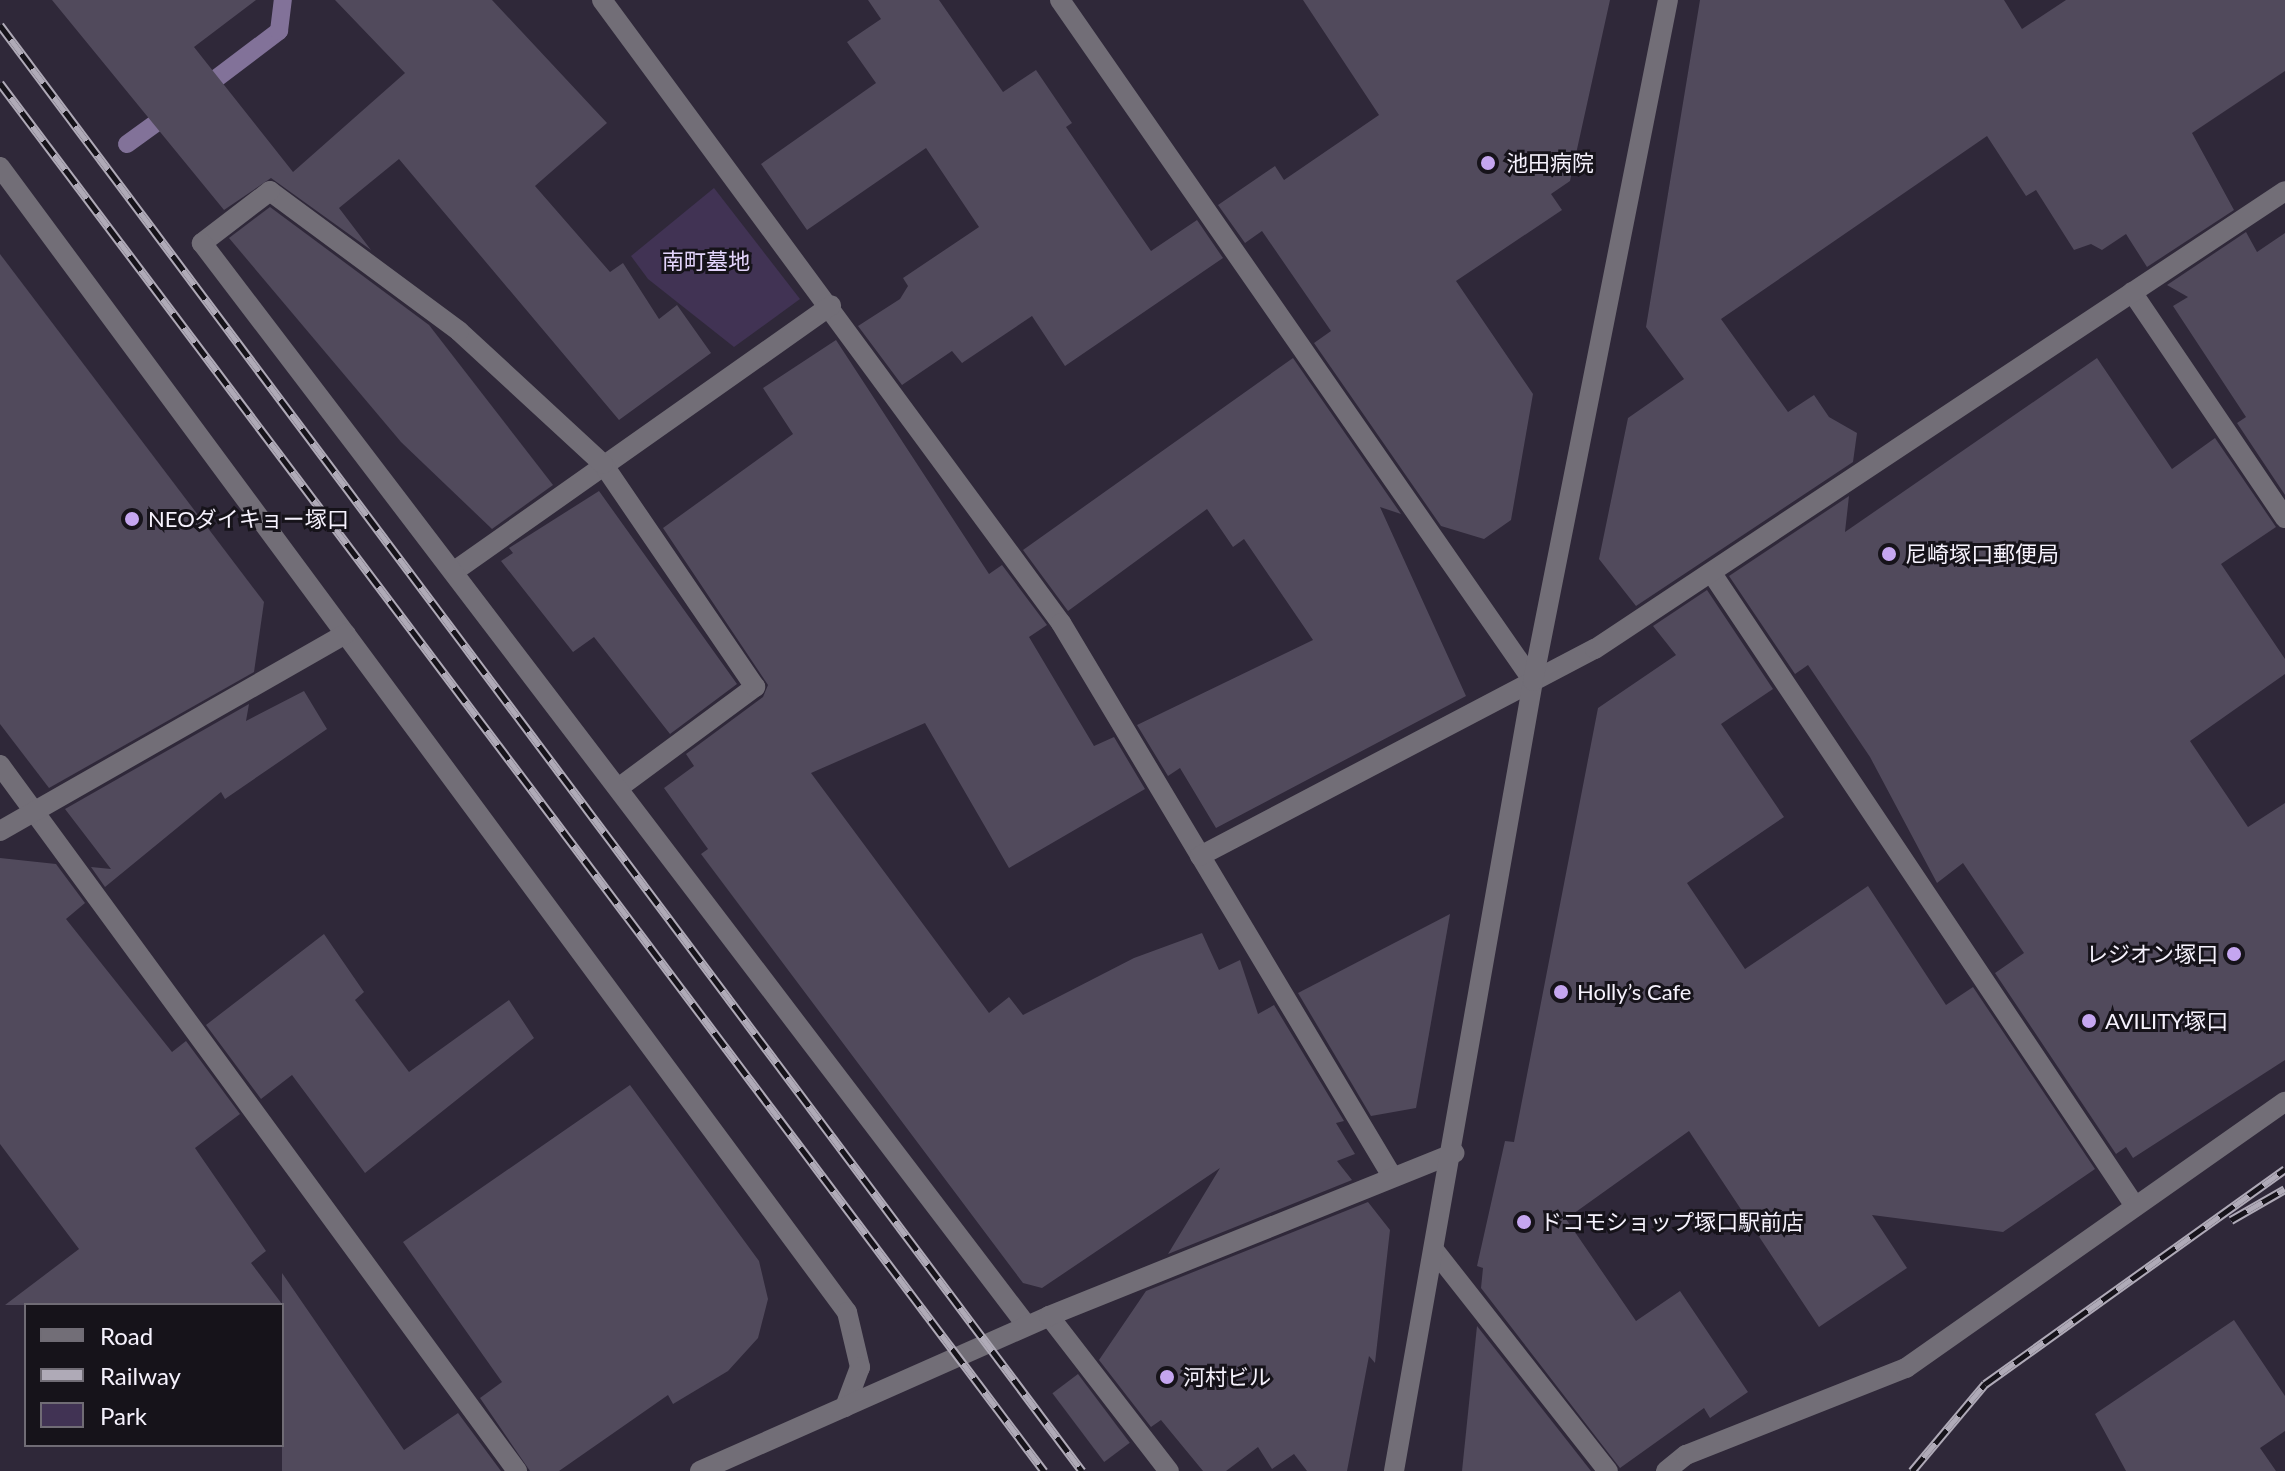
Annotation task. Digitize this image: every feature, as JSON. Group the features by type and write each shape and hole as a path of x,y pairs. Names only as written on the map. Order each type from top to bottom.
{"street":[{"path":"602,0 831,305 1061,623 1392,1176"},
{"path":"1060,0 1533,681"},
{"path":"1394,1471 1455,1153 1533,681 1668,0"},
{"path":"0,167 847,1312 860,1367 845,1407"},
{"path":"621,786 755,687 603,464 459,331 270,191 202,243 621,786 1027,1326"},
{"path":"1200,856 1533,681 1713,575 2285,191"},
{"path":"2132,292 2285,518"},
{"path":"456,570 831,305"},
{"path":"1713,575 2135,1206"},
{"path":"0,831 346,634"},
{"path":"0,765 517,1471"},
{"path":"1666,1471 1686,1455 1906,1368 2285,1102"},
{"path":"700,1471 1049,1316 1455,1153"},
{"path":"1434,1250 1608,1471"},
{"path":"1049,1316 1169,1471"}],"green space":[{"name":"南町墓地","path":"714,188 800,299 734,347 648,279 631,256"}],"building":[{"path":"52,0 256,0 194,47 293,172 405,73 335,0 492,0 607,123 535,186 610,272 623,263 659,319 677,305 711,353 619,420 399,159 339,208 371,250 271,178 224,210"},
{"path":"868,0 939,0 1003,92 1036,70 1072,123 1066,127 1151,251 1197,220 1223,258 1065,366 1032,316 962,363 952,351 902,385 858,326 900,299 908,286 903,278 979,227 926,148 807,230 761,164 876,83 847,42 881,19"},
{"path":"1303,0 1610,0 1570,181 1551,194 1562,210 1456,281 1533,394 1511,520 1484,539 1441,526 1314,343 1331,331 1262,231 1245,243 1218,205 1275,166 1284,180 1379,115"},
{"path":"1700,0 2004,0 2022,29 2066,0 2285,0 2285,71 2192,133 2234,210 2147,267 2126,234 2102,250 2091,244 2074,250 2036,190 2026,196 1987,136 1721,319 1788,412 1814,395 1829,417 1857,433 1853,462 1636,606 1599,559 1628,418 1684,379 1646,327"},
{"path":"270,207 429,325 553,485 492,529 401,442 229,238"},
{"path":"2246,232 2257,252 2285,233 2285,495 2237,423 2246,417 2173,306 2188,297 2167,285"},
{"path":"0,254 264,602 254,672 49,788 0,724"},
{"path":"836,340 989,574 1002,565 1047,625 1029,637 1094,746 1114,737 1145,789 1009,868 925,723 811,773 989,1013 1009,997 1023,1015 1134,958 1202,933 1219,970 1240,960 1258,1014 1274,1005 1344,1121 1336,1123 1355,1154 1337,1161 1352,1180 1168,1254 1220,1168 1042,1288 1023,1283 701,854 708,849 664,788 694,766 686,754 763,697 768,685 663,528 793,434 763,388"},
{"path":"1293,358 1401,514 1380,507 1466,696 1216,828 1180,768 1168,776 1137,725 1313,640 1244,539 1233,547 1207,509 1068,611 1023,550"},
{"path":"2097,358 2172,469 2215,438 2276,527 2221,564 2285,659 2285,674 2190,741 2248,827 2285,803 2285,1060 2133,1158 2126,1147 2116,1154 1995,973 2024,953 1963,863 1937,883 1870,757 1808,665 1795,674 1729,576 1849,496 1845,532"},
{"path":"599,491 737,684 670,734 594,637 573,652 501,561 513,553 509,548"},
{"path":"1707,590 1773,689 1721,724 1784,817 1687,883 1745,969 1868,886 1946,1005 1973,987 2095,1169 2003,1232 1872,1215 1907,1268 1819,1327 1689,1131 1566,1219 1636,1321 1680,1291 1748,1392 1710,1418 1704,1408 1620,1468 1481,1288 1483,1268 1477,1266 1505,1141 1514,1142 1598,708 1676,655 1653,626"},
{"path":"304,691 327,729 225,799 221,792 105,887 91,867 111,869 65,809 249,704 246,721"},
{"path":"0,858 56,864 85,903 66,919 172,1052 186,1041 240,1114 195,1148 266,1251 251,1263 281,1303 5,1305 79,1249 0,1144"},
{"path":"1450,914 1416,1108 1371,1116 1298,993"},
{"path":"324,934 364,992 355,1000 409,1072 509,1000 534,1038 365,1173 292,1075 261,1099 206,1025"},
{"path":"630,1085 759,1261 768,1299 758,1338 728,1371 673,1404 668,1395 559,1471 530,1471 480,1398 502,1382 403,1242"},
{"path":"1368,1202 1390,1230 1375,1363 1369,1356 1347,1471 1307,1471 1294,1454 1272,1469 1258,1447 1226,1471 1203,1471 1161,1420 1151,1427 1099,1360 1146,1291"},
{"path":"282,1273 404,1450 458,1413 501,1471 282,1471"},
{"path":"2234,1320 2285,1396 2285,1431 2260,1448 2276,1471 2126,1471 2095,1414"},
{"path":"1477,1326 1591,1471 1462,1471"},
{"path":"1078,1374 1130,1443 1104,1462 1052,1393"}],"waterway":[{"path":"201,90 279,31 283,0"},
{"path":"127,144 174,110"}],"railway":[{"path":"0,25 1082,1471"},
{"path":"0,83 1044,1471"},
{"path":"1912,1471 1985,1384 2285,1169"},
{"path":"2231,1220 2285,1189"}],"place":[{"name":"池田病院","path":"1488,163"},
{"name":"NEOダイキョー塚口","path":"132,519"},
{"name":"尼崎塚口郵便局","path":"1889,554"},
{"name":"レジオン塚口","path":"2234,954"},
{"name":"Holly’s Cafe","path":"1561,992"},
{"name":"AVILITY塚口","path":"2089,1021"},
{"name":"ドコモショップ塚口駅前店","path":"1524,1222"},
{"name":"河村ビル","path":"1167,1377"}]}
